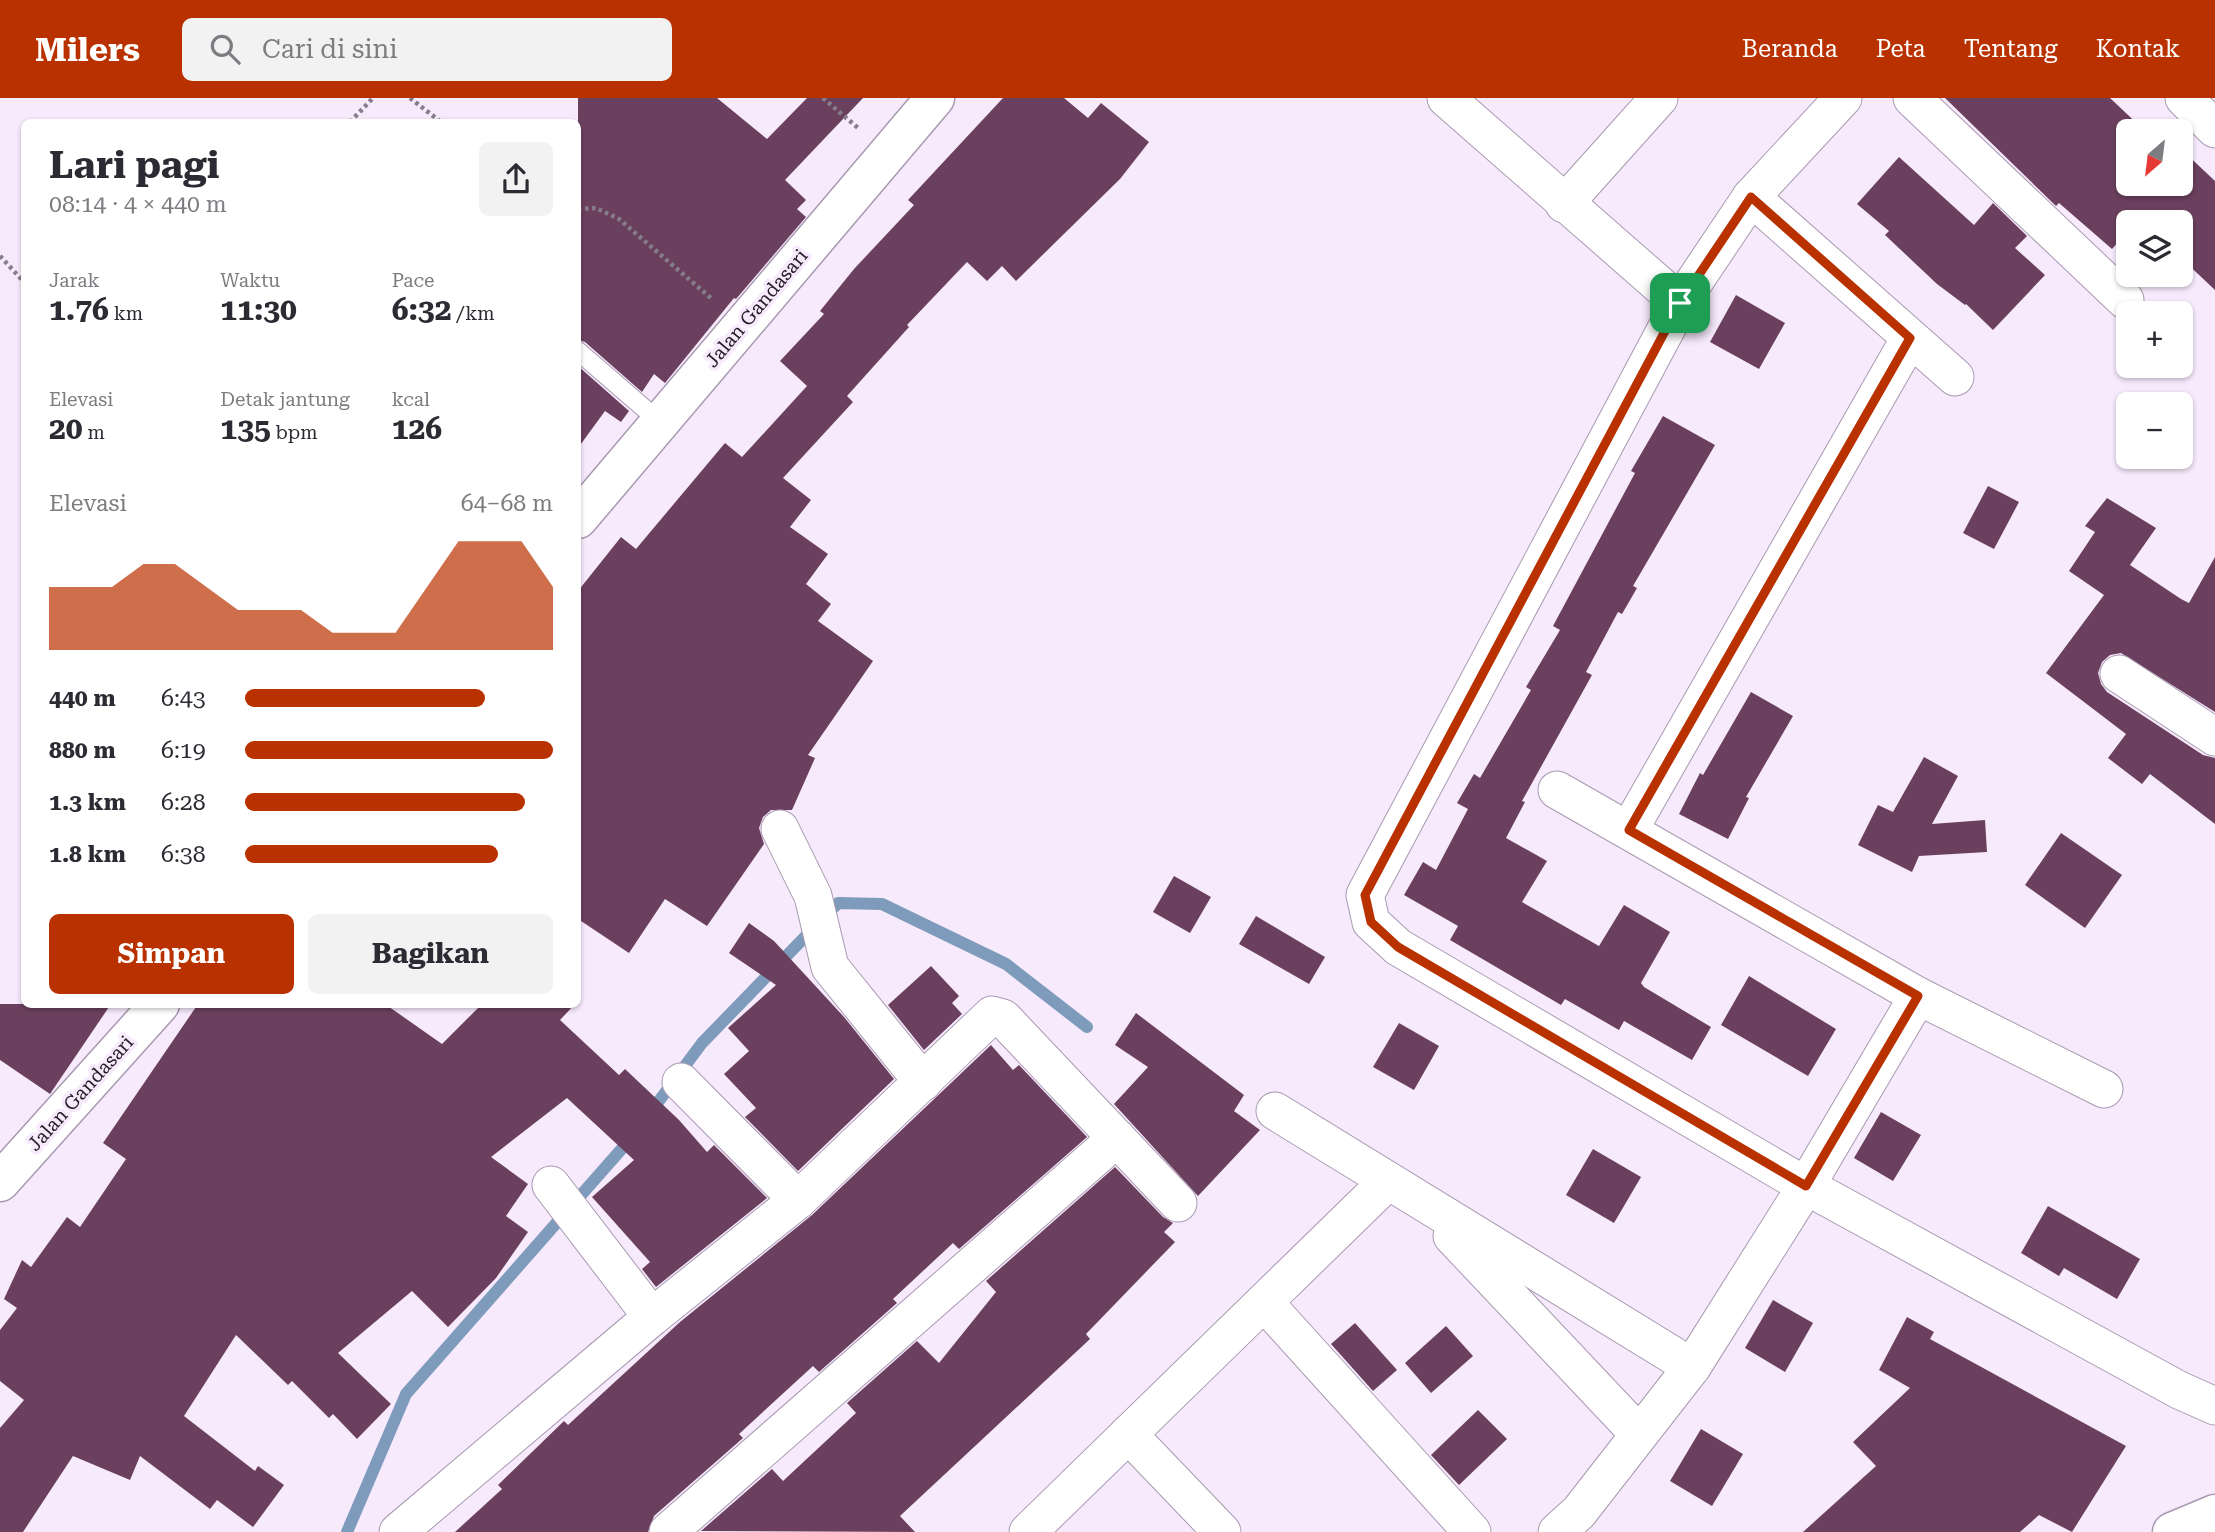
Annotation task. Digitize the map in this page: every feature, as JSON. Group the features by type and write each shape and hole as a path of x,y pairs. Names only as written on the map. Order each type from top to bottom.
{"street":[{"name":"Jalan Gandasari","path":"581,515 935,98"},
{"path":"1446,98 1680,303"},
{"path":"1564,204 1659,98"},
{"path":"1843,98 1751,197 1680,303 1365,895 1371,922 1398,947 1806,1186 2179,1390 2215,1405"},
{"path":"1912,98 2125,300"},
{"path":"2184,98 2215,129"},
{"path":"1751,197 1955,377"},
{"path":"1629,830 1910,338"},
{"path":"2119,674 2215,737"},
{"path":"1557,790 1918,996 2104,1089"},
{"path":"780,829 813,897 830,967 923,1082"},
{"path":"1557,1532 1579,1512 1692,1367 1806,1186 1918,996"},
{"name":"Jalan Gandasari","path":"5,1167 156,1008"},
{"path":"415,1527 652,1317 798,1200 989,1017 996,1014 1003,1018 1178,1203"},
{"path":"681,1082 798,1200"},
{"path":"1275,1111 1692,1367"},
{"path":"668,1532 1116,1138"},
{"path":"1028,1532 1387,1182"},
{"path":"564,1202 652,1317"},
{"path":"1420,1202 1639,1434"},
{"path":"1264,1302 1472,1532"},
{"path":"1128,1434 1222,1532"},
{"path":"2172,1532 2215,1514"}],"lane":[{"path":"581,354 660,422"}],"path":[{"path":"353,119 373,98"},
{"path":"410,98 437,119"},
{"path":"581,209 596,208 619,219 742,325"},
{"path":"0,256 21,279"}],"building":[{"path":"578,98 717,98 767,139 807,98 863,98 785,180 806,200 797,209 806,217 736,299 734,298 665,383 654,374 642,392 581,341 581,119 578,119"},
{"path":"1003,98 1064,98 1088,118 1101,103 1149,142 1120,179 1016,281 1002,266 987,281 967,262 907,325 909,327 847,396 853,402 783,478 811,500 790,527 828,554 806,584 831,604 818,621 873,661 808,755 815,758 792,810 771,810 763,817 759,828 764,844 707,926 665,899 629,953 581,921 581,587 621,537 636,549 725,443 742,457 807,386 780,361 824,314 820,311 854,269 914,205 908,200"},
{"path":"1945,98 2110,98 2132,119 2116,119 2116,196 2193,196 2193,160 2215,181 2215,290 2193,269 2193,210 2116,210 2116,244 2112,249 2059,203 2056,206"},
{"path":"1899,157 1974,225 1993,203 2027,236 2015,248 2045,275 1993,330 1966,304 1937,284 1885,235 1889,231 1857,204"},
{"path":"1736,295 1785,323 1759,369 1710,342"},
{"path":"581,369 629,411 621,422 605,411 581,444"},
{"path":"1663,416 1715,445 1633,586 1637,588 1622,614 1618,612 1586,672 1592,675 1522,801 1525,802 1506,838 1547,861 1522,902 1599,946 1624,905 1670,932 1641,983 1711,1027 1692,1060 1624,1021 1619,1030 1565,999 1561,1005 1450,940 1458,926 1404,895 1423,862 1436,870 1468,809 1457,803 1474,774 1480,778 1531,690 1526,687 1560,630 1553,626 1635,473 1631,471"},
{"path":"1988,486 2019,502 1994,549 1963,533"},
{"path":"2107,498 2156,528 2130,565 2181,599 2189,603 2215,557 2215,712 2121,653 2110,655 2102,662 2098,673 2107,692 2203,755 2215,758 2215,824 2150,774 2142,784 2108,758 2126,734 2046,673 2104,595 2069,571 2095,532 2085,526"},
{"path":"1751,692 1793,716 1746,797 1749,798 1728,839 1679,814 1700,773 1703,775"},
{"path":"1924,757 1958,776 1932,824 1985,820 1987,852 1919,856 1912,872 1858,845 1878,805 1893,812"},
{"path":"2061,833 2122,875 2085,928 2025,885"},
{"path":"1174,876 1211,897 1190,933 1153,912"},
{"path":"1256,916 1325,957 1309,984 1239,944"},
{"path":"749,923 774,941 844,1017 894,1079 798,1171 745,1117 756,1108 724,1074 749,1051 728,1028 776,985 729,953"},
{"path":"931,966 959,996 952,1003 962,1014 924,1050 888,1005"},
{"path":"1749,976 1836,1029 1808,1076 1721,1025"},
{"path":"0,1004 21,1004 21,1008 108,1008 50,1094 0,1060"},
{"path":"195,1008 391,1008 442,1044 478,1008 571,1008 560,1020 619,1075 625,1069 679,1120 707,1152 714,1145 767,1198 656,1287 642,1269 650,1262 592,1197 634,1160 567,1098 491,1157 528,1184 506,1216 528,1232 496,1278 448,1327 412,1291 338,1353 391,1404 357,1439 333,1414 329,1418 292,1381 288,1385 236,1335 184,1416 255,1471 258,1466 284,1485 253,1527 217,1500 210,1509 140,1456 130,1480 73,1456 23,1532 0,1532 0,1428 24,1400 0,1381 0,1330 17,1308 4,1299 22,1260 31,1267 67,1217 80,1227 126,1159 103,1143"},
{"path":"1136,1013 1244,1095 1234,1111 1260,1130 1198,1196 1114,1104 1148,1067 1115,1045"},
{"path":"1399,1023 1439,1046 1414,1090 1373,1067"},
{"path":"991,1045 1013,1070 1019,1065 1087,1137 959,1249 953,1243 893,1299 897,1303 819,1372 813,1366 739,1434 743,1438 654,1516 648,1532 455,1532 502,1489 498,1485 564,1421 568,1425 680,1322 812,1215"},
{"path":"1881,1112 1921,1135 1893,1181 1854,1158"},
{"path":"1593,1149 1641,1177 1614,1223 1566,1195"},
{"path":"1115,1167 1163,1217 1173,1223 1164,1232 1175,1242 1086,1334 1090,1339 900,1516 915,1532 701,1531 772,1469 783,1481 856,1413 847,1403 917,1341 939,1363 996,1292 986,1281"},
{"path":"2048,1206 2140,1259 2117,1299 2064,1268 2059,1276 2021,1253"},
{"path":"1773,1300 1813,1323 1785,1372 1745,1348"},
{"path":"1907,1317 1934,1332 1930,1339 2126,1446 2072,1532 2039,1515 2020,1532 1803,1532 1876,1466 1853,1442 1910,1388 1879,1370"},
{"path":"1355,1323 1397,1370 1373,1391 1331,1344"},
{"path":"1446,1326 1473,1356 1431,1393 1405,1363"},
{"path":"1478,1410 1507,1439 1459,1485 1431,1455"},
{"path":"1701,1429 1743,1454 1712,1506 1670,1481"}],"waterway":[{"path":"650,1113 702,1043 838,903 882,904 1006,964 1087,1027"},
{"path":"347,1532 406,1394 633,1136"}],"route":[{"path":"1751,197 1910,338 1629,830 1918,996 1806,1186 1398,947 1371,922 1365,895 1680,303 1751,197"}]}
